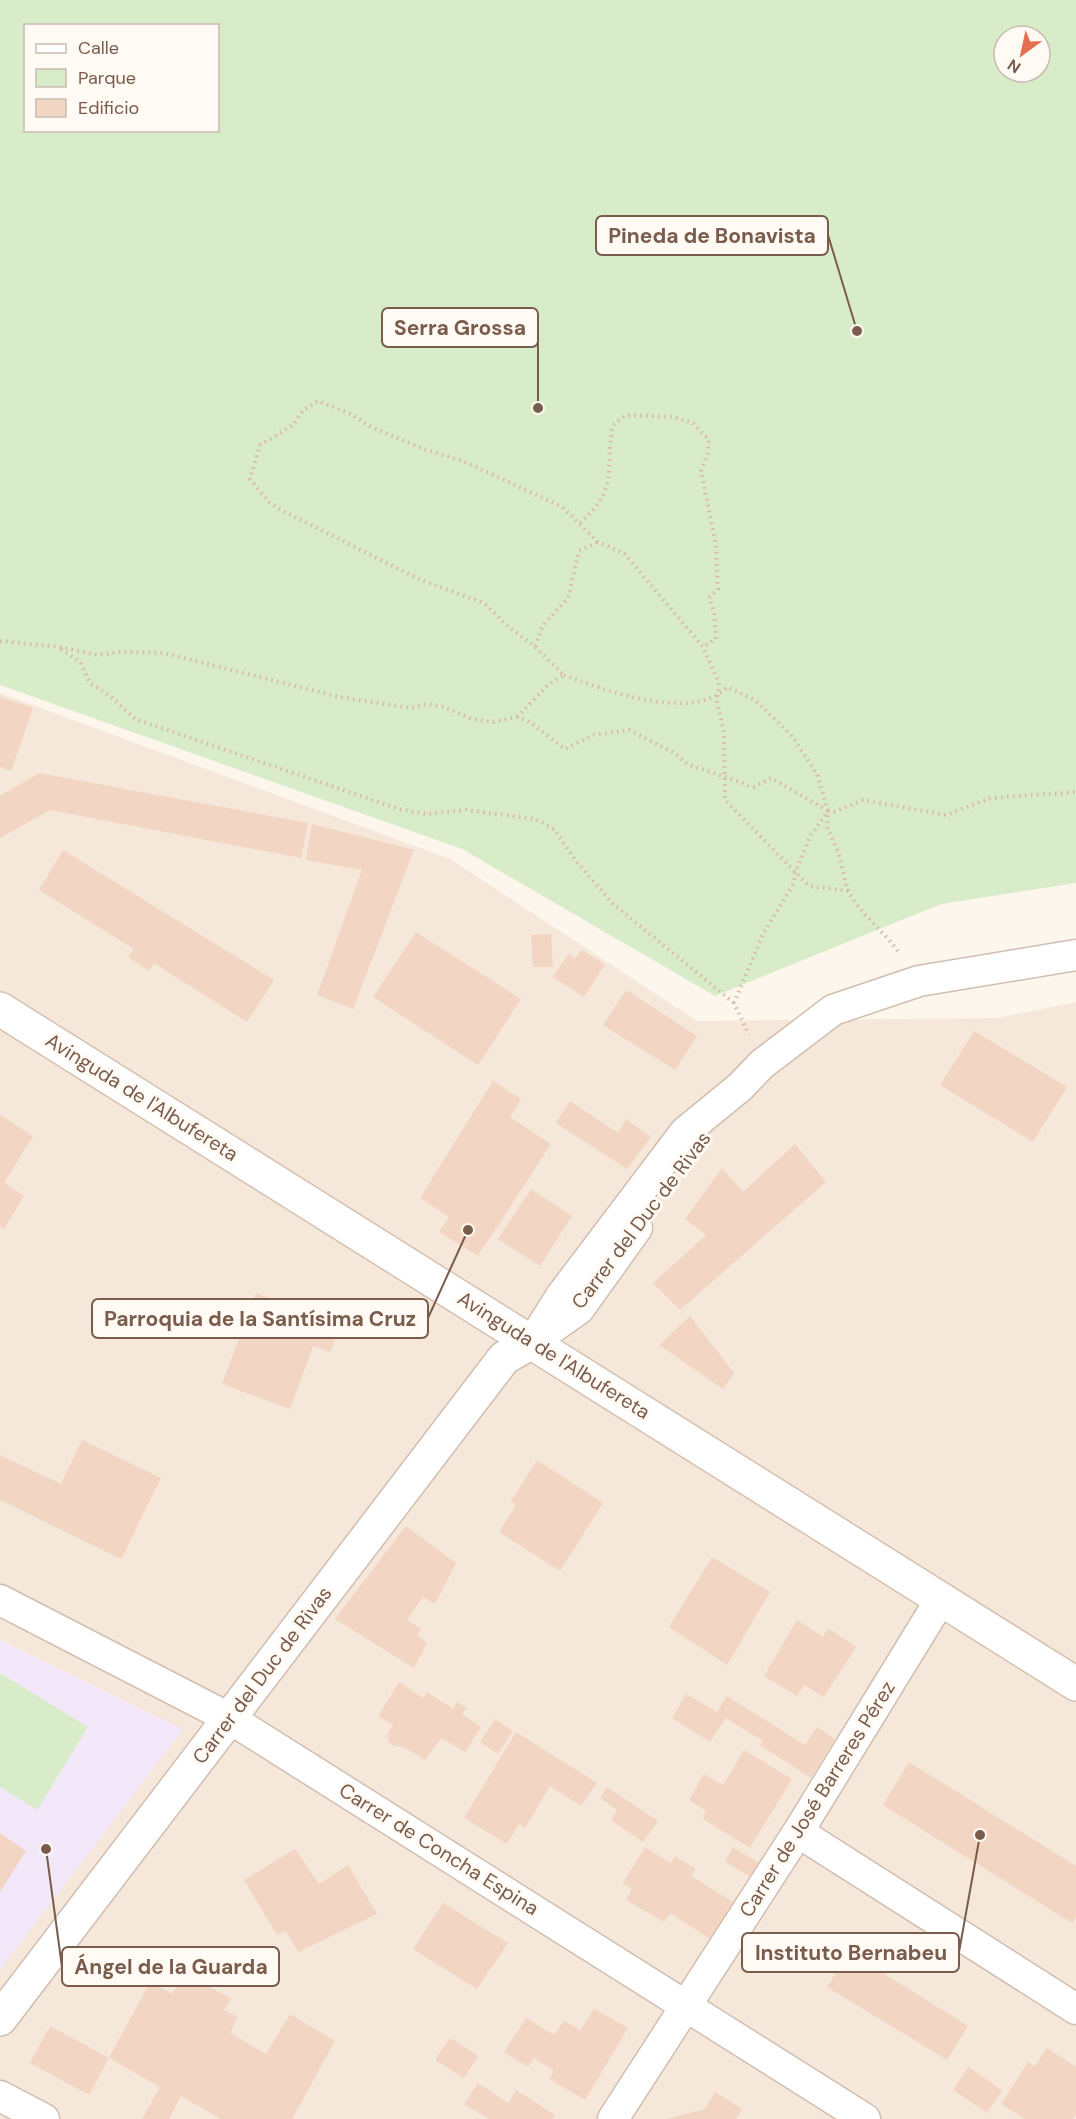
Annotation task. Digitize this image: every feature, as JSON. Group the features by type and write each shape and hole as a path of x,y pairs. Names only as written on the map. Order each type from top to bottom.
{"main road":[{"name":"Avinguda de l'Albufereta","path":"0,1009 1076,1684"},
{"name":"Carrer del Duc de Rivas","path":"0,2019 504,1358 532,1342"}],"street":[{"name":"Carrer del Duc de Rivas","path":"532,1342 579,1309 740,1087 762,1064 833,1010 919,981 1075,957"},
{"name":"Carrer de José Barreres Pérez","path":"612,2119 798,1832 941,1599"},
{"name":"Carrer de Concha Espina","path":"0,1600 229,1718 687,2004 865,2119"},
{"path":"798,1832 1076,2009"},
{"path":"0,2096 44,2119"}],"path":[{"path":"848,891 809,886 725,800 724,732 718,697 719,683 703,647 625,554 598,542 562,507 468,463 421,448 369,426 351,414 318,401 303,410 293,425 260,445 250,479 269,502 421,580 484,603 564,675 608,692 648,701 680,702 718,697 727,687 755,700 792,736 817,774 828,811 827,827 838,852 848,891 856,907 890,940 919,981"},
{"path":"580,523 602,502 610,476 609,445 613,425 626,415 673,417 693,423 709,440 708,452 701,471 718,569 718,589 709,598 714,611 716,639 703,647"},
{"path":"534,646 543,624 568,598 579,551 598,542"},
{"path":"0,640 58,647 98,655 122,652 164,653 339,697 411,708 427,704 444,707 472,719 493,722 517,717 530,722 565,749 594,735 629,730 675,754 687,764 754,787 771,778 828,811 834,812 863,800 946,815 991,798 1076,792"},
{"path":"58,647 80,662 90,683 110,696 135,719 152,727 230,750 399,809 426,814 466,810 535,819 554,830 576,861 613,904 735,1003 762,1064"},
{"path":"517,717 548,685 564,675"},
{"path":"735,1003 763,934 794,883 795,872 812,836 828,811"}],"shaded area":[{"path":"0,693 450,859 697,1021 997,1018 1076,1002 1076,2119 0,2119"},
{"path":"0,1640 183,1729 0,1970"}],"green space":[{"path":"0,0 1076,0 1076,883 941,904 715,996 462,849 0,685"},
{"path":"0,1673 88,1727 37,1810 0,1787"}],"building":[{"path":"0,697 33,708 11,771 0,767"},
{"path":"39,773 308,823 301,858 50,810 0,838 0,796"},
{"path":"312,824 414,850 353,1009 317,995 362,870 306,860"},
{"path":"63,850 274,980 247,1022 154,963 149,971 128,957 134,949 39,890"},
{"path":"416,932 521,999 478,1065 373,997"},
{"path":"551,934 553,967 533,967 531,935"},
{"path":"582,950 605,965 584,997 553,977 569,953 575,959"},
{"path":"626,990 697,1036 675,1070 603,1025"},
{"path":"974,1031 1067,1087 1033,1142 940,1085"},
{"path":"493,1081 521,1099 510,1117 551,1144 478,1256 439,1232 449,1217 420,1198"},
{"path":"570,1101 618,1133 626,1119 651,1137 627,1169 556,1123"},
{"path":"0,1115 33,1136 4,1183 24,1196 4,1229 0,1227"},
{"path":"795,1144 826,1182 680,1310 653,1283 706,1235 685,1219 722,1168 743,1192"},
{"path":"531,1189 572,1216 540,1266 498,1239"},
{"path":"256,1293 341,1324 330,1352 313,1346 290,1409 222,1384"},
{"path":"690,1316 734,1373 723,1389 659,1345"},
{"path":"82,1440 161,1478 121,1559 0,1500 0,1455 61,1484"},
{"path":"537,1460 603,1503 560,1571 499,1532 516,1505 511,1501"},
{"path":"406,1526 456,1563 435,1604 423,1597 407,1620 421,1629 417,1635 427,1643 414,1668 335,1619"},
{"path":"712,1557 770,1592 727,1665 669,1627"},
{"path":"797,1620 823,1637 828,1628 856,1647 824,1697 804,1685 797,1696 764,1676"},
{"path":"399,1682 423,1698 427,1692 453,1709 457,1702 467,1708 462,1714 481,1727 465,1752 441,1738 425,1760 404,1747 394,1746 388,1741 388,1732 393,1725 378,1716"},
{"path":"686,1694 717,1712 727,1696 805,1745 817,1727 835,1739 811,1778 760,1745 763,1741 726,1718 710,1742 672,1718"},
{"path":"495,1719 513,1731 498,1754 480,1742"},
{"path":"516,1732 597,1783 581,1806 550,1786 525,1828 519,1824 507,1844 464,1818"},
{"path":"744,1750 792,1779 750,1848 703,1819 706,1811 689,1800 704,1774 723,1785"},
{"path":"909,1762 1076,1866 1076,1917 1072,1923 883,1805"},
{"path":"607,1787 658,1821 643,1842 611,1820 617,1810 600,1798"},
{"path":"0,1833 26,1851 0,1892"},
{"path":"645,1847 671,1863 675,1856 696,1869 691,1876 733,1902 710,1939 670,1913 664,1922 626,1900 632,1889 623,1883"},
{"path":"733,1847 759,1863 751,1877 725,1862"},
{"path":"295,1849 319,1884 348,1865 377,1914 298,1952 286,1931 277,1935 244,1880"},
{"path":"443,1903 508,1943 477,1989 413,1949"},
{"path":"849,1952 968,2026 947,2060 827,1987"},
{"path":"184,1972 231,1999 224,2010 238,2017 230,2033 266,2054 290,2014 335,2041 292,2119 221,2119 181,2096 169,2119 142,2119 160,2087 109,2058 150,1982 172,1994"},
{"path":"594,2009 628,2028 585,2100 549,2079 554,2071 534,2058 528,2067 504,2052 526,2018 554,2035 564,2021 580,2030"},
{"path":"50,2026 109,2058 89,2095 30,2063"},
{"path":"450,2038 478,2056 464,2078 435,2060"},
{"path":"1047,2048 1076,2067 1076,2114 1073,2119 1026,2119 1001,2104 1028,2062 1035,2066"},
{"path":"968,2067 1002,2090 987,2113 953,2090"},
{"path":"478,2083 508,2103 516,2090 555,2115 553,2119 489,2119 464,2104"},
{"path":"715,2092 742,2109 736,2119 667,2119 705,2109"}],"place":[{"name":"Pineda de Bonavista","path":"857,331"},
{"name":"Serra Grossa","path":"538,408"},
{"name":"Parroquia de la Santísima Cruz","path":"468,1230"},
{"name":"Instituto Bernabeu","path":"980,1835"},
{"name":"Ángel de la Guarda","path":"46,1849"}]}
